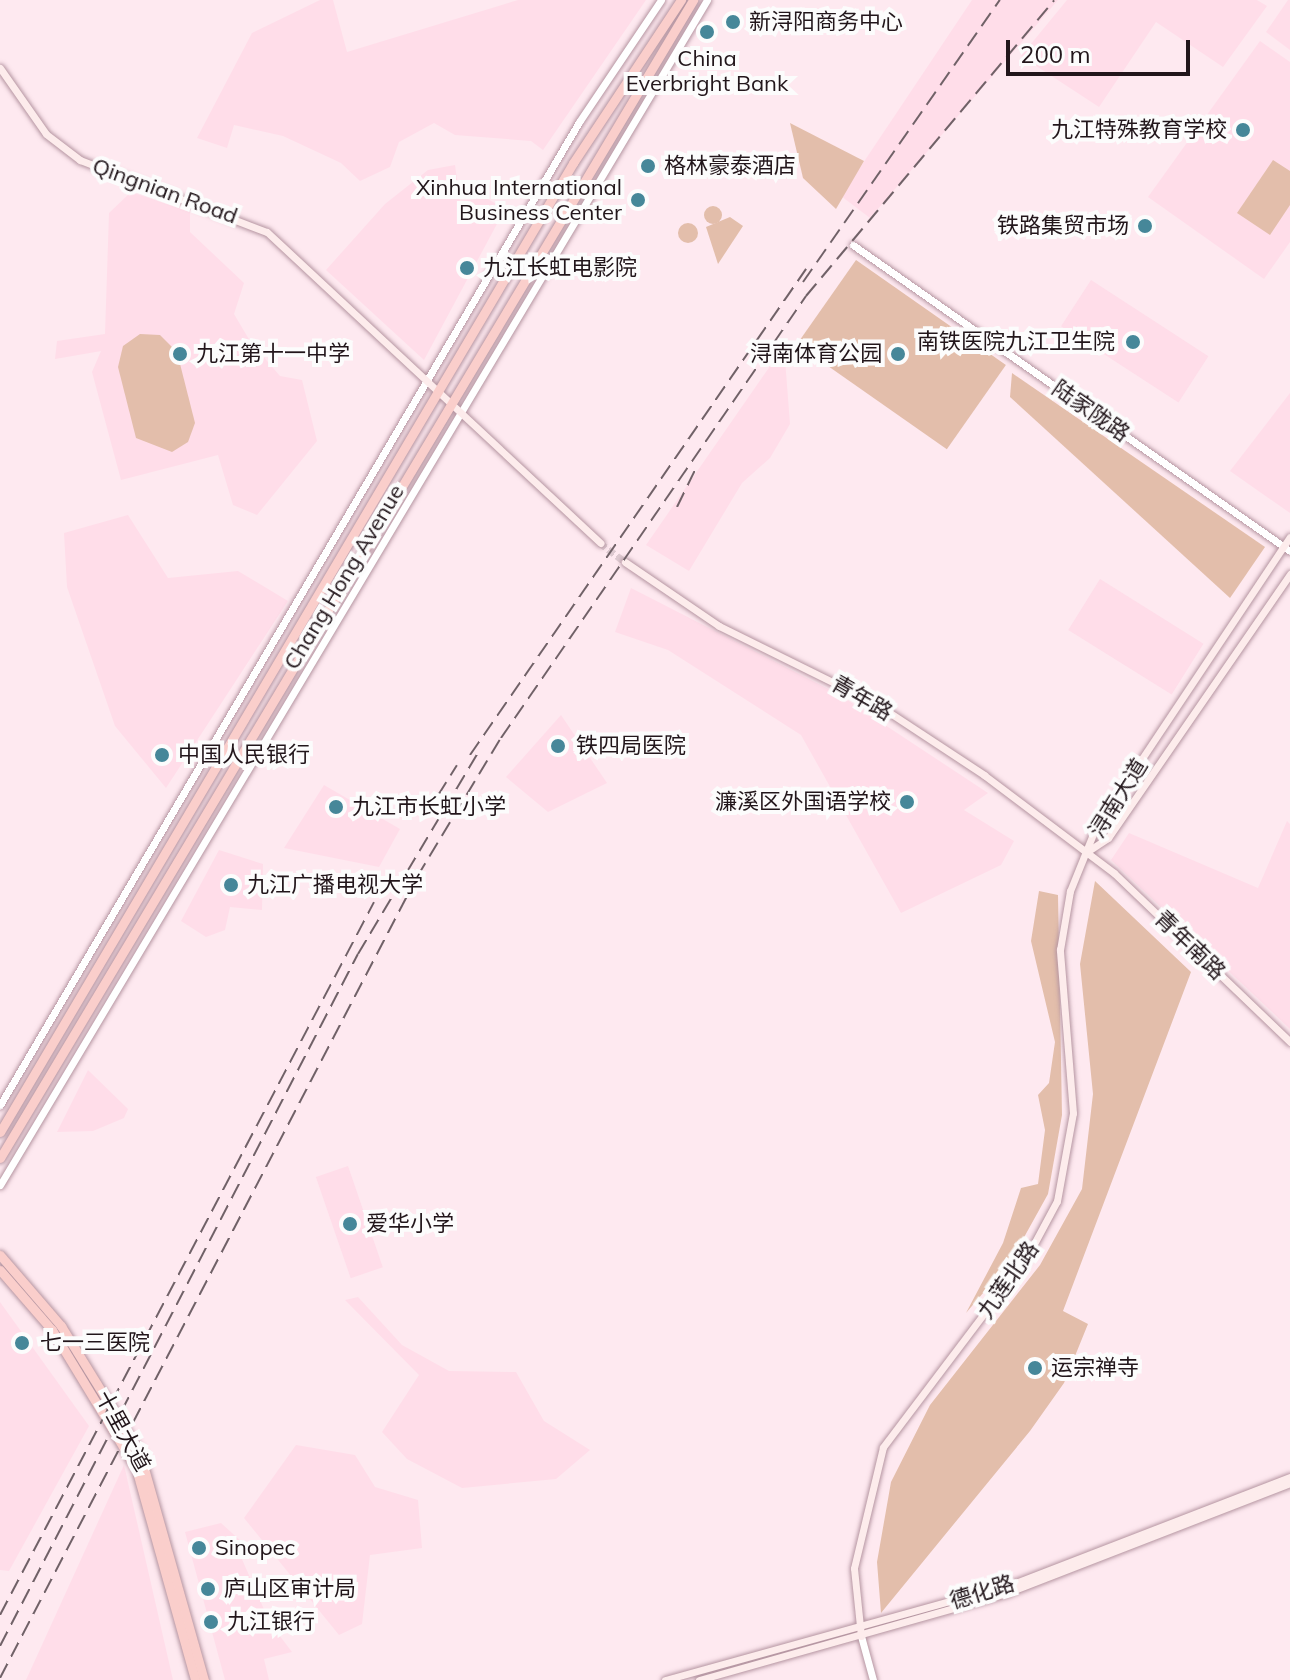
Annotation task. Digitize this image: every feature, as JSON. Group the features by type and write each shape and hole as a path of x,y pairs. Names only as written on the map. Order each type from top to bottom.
{"highway":[{"name":"Chang Hong Avenue","path":"0,1132 440,393 573,163 681,0"},
{"name":"Chang Hong Avenue","path":"0,1158 448,401 693,0"},
{"name":"十里大道","path":"0,1255 61,1326 140,1454 204,1680"},
{"name":"十里大道","path":"0,1270 52,1330 136,1468 195,1680"}],"main road":[{"name":"Qingnian Road","path":"0,68 46,134 80,160 267,232 448,401"},
{"path":"448,401 600,543"},
{"name":"浔南大道","path":"1086,852 1095,829 1287,548 1290,537"},
{"name":"青年路","path":"625,562 719,626 875,703 1086,852"},
{"name":"浔南大道","path":"1086,852 1108,838 1290,574"},
{"name":"青年南路","path":"1086,852 1290,1042"},
{"name":"九莲北路","path":"860,1632 854,1568 883,1447 1028,1255 1057,1201 1073,1113 1060,931 1086,852"},
{"name":"德化路","path":"699,1680 1018,1582 1290,1477"},
{"name":"德化路","path":"665,1680 1009,1592 1290,1483"}],"street":[{"path":"0,1105 579,122 661,0"},
{"path":"0,1185 458,410 707,0"},
{"name":"陆家陇路","path":"853,245 1287,548"},
{"name":"九莲北路","path":"860,1632 873,1680"}],"shaded area":[{"path":"320,0 333,0 347,52 518,0 646,0 543,150 531,141 455,135 434,123 399,142 390,167 360,181 341,163 283,136 234,125 227,148 197,138 252,33"},
{"path":"972,0 1058,0 870,218 841,196"},
{"path":"1067,0 1257,0 1267,6 1223,67 1156,22 1099,107 1021,56"},
{"path":"1290,0 1290,50 1266,32"},
{"name":"九江特殊教育学校","path":"1260,41 1290,62 1290,242 1264,279 1148,197"},
{"path":"790,123 864,161 836,209 803,178"},
{"path":"1273,160 1290,171 1290,205 1270,235 1237,213"},
{"path":"455,165 460,201 486,198 505,209 424,360 326,270 385,204 428,170"},
{"name":"九江第十一中学","path":"131,192 190,212 190,232 244,283 234,314 250,341 280,376 302,380 317,441 257,515 233,505 218,455 121,480 92,372 101,351 55,359 57,341 105,334 109,213"},
{"path":"713,206 720,208 720,222 713,224 706,222 704,215 706,208"},
{"path":"730,217 743,226 718,264 706,227"},
{"path":"688,223 695,226 698,233 695,240 688,243 681,240 678,233 681,226"},
{"name":"浔南体育公园","path":"856,260 1006,365 947,449 797,344"},
{"name":"南铁医院九江卫生院","path":"1091,280 1208,356 1178,402 1061,326"},
{"path":"140,334 160,335 177,352 195,423 188,442 172,452 136,438 118,367 123,346"},
{"path":"784,346 790,424 770,458 742,483 689,571 646,545"},
{"path":"1012,373 1265,547 1230,598 1010,397"},
{"path":"1290,393 1290,513 1230,471"},
{"path":"128,515 168,578 238,571 288,601 166,788 115,726 67,587 64,533"},
{"path":"1100,579 1203,644 1172,695 1068,630"},
{"name":"濂溪区外国语学校","path":"631,588 838,694 988,793 964,810 1014,841 1001,865 901,913 801,735 668,650 615,632"},
{"name":"铁四局医院","path":"561,715 607,783 548,812 506,777"},
{"name":"九江市长虹小学","path":"324,785 400,829 379,867 284,848"},
{"path":"1287,821 1290,824 1290,1029 1111,860 1129,833 1258,888"},
{"name":"九江广播电视大学","path":"219,850 263,864 262,910 230,907 225,930 206,937 181,921"},
{"path":"1095,881 1191,972 1063,1311 1088,1324 1064,1383 1030,1431 881,1613 877,1562 891,1482 930,1405 1040,1265 1082,1189 1093,1094 1080,964"},
{"path":"1039,891 1058,895 1062,1115 1048,1194 1012,1259 966,1313 1003,1243 1021,1188 1038,1184 1045,1130 1038,1095 1049,1083 1055,1042 1031,941"},
{"path":"88,1070 128,1109 124,1118 93,1131 57,1132"},
{"name":"爱华小学","path":"348,1166 383,1267 351,1278 316,1177"},
{"path":"358,1297 402,1345 449,1371 516,1372 544,1421 590,1450 556,1479 462,1488 407,1459 382,1432 419,1375 345,1300"},
{"path":"0,1302 89,1426 9,1571 0,1570"},
{"path":"296,1445 355,1455 375,1487 418,1500 422,1548 370,1555 362,1624 339,1635 244,1518"},
{"path":"124,1465 173,1680 26,1680"},
{"path":"221,1523 254,1553 241,1557 270,1623 292,1652 264,1659 269,1680 225,1680 185,1532"}],"tunnel":[{"path":"600,543 625,562"}],"railway":[{"path":"803,282 1000,0"},
{"path":"0,1678 417,877 501,738 806,296 1054,0"},
{"path":"470,755 806,269"},
{"path":"677,507 697,466"},
{"path":"0,1646 358,954 480,749"},
{"path":"425,816 457,765"},
{"path":"0,1615 374,902"}],"place":[{"name":"新浔阳商务中心","path":"733,22"},
{"name":"China Everbright Bank","path":"707,32"},
{"name":"九江特殊教育学校","path":"1243,130"},
{"name":"格林豪泰酒店","path":"648,166"},
{"name":"Xinhua International Business Center","path":"638,200"},
{"name":"铁路集贸市场","path":"1145,226"},
{"name":"九江长虹电影院","path":"467,268"},
{"name":"南铁医院九江卫生院","path":"1133,342"},
{"name":"九江第十一中学","path":"180,354"},
{"name":"浔南体育公园","path":"898,354"},
{"name":"铁四局医院","path":"558,746"},
{"name":"中国人民银行","path":"162,755"},
{"name":"濂溪区外国语学校","path":"907,802"},
{"name":"九江市长虹小学","path":"336,807"},
{"name":"九江广播电视大学","path":"231,885"},
{"name":"爱华小学","path":"350,1224"},
{"name":"七一三医院","path":"22,1343"},
{"name":"运宗禅寺","path":"1035,1368"},
{"name":"Sinopec","path":"199,1548"},
{"name":"庐山区审计局","path":"208,1589"},
{"name":"九江银行","path":"211,1622"}]}
